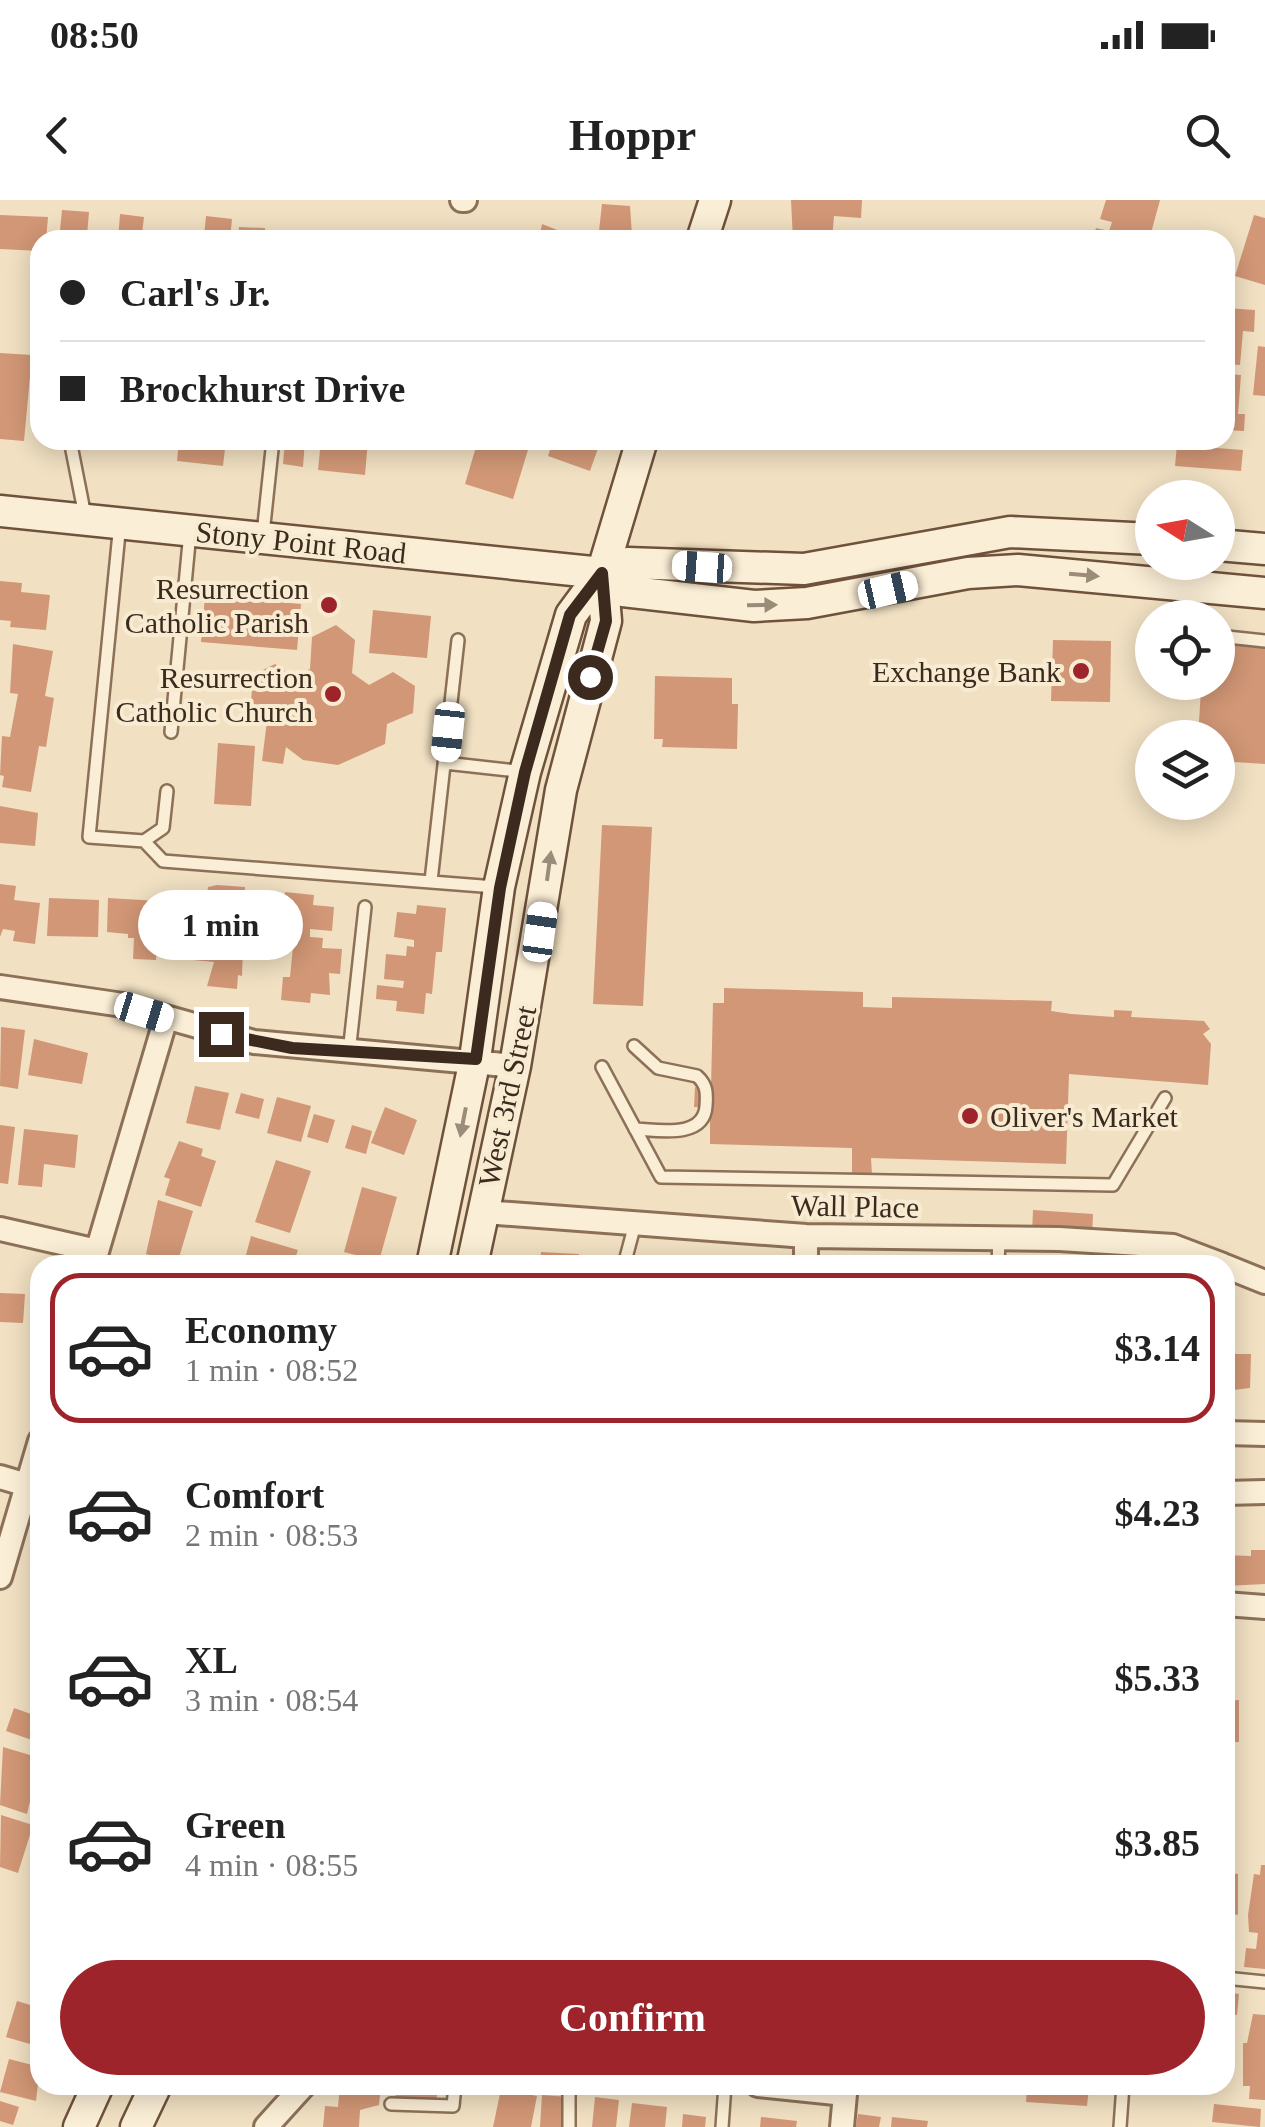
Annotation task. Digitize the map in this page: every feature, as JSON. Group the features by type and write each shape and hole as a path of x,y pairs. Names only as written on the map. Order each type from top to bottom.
{"main road":[{"path":"705,230 714,200"},
{"name":"West 3rd Street","path":"434,1255 476,1059 500,888 525,772 570,615 602,573 639,450"},
{"name":"Stony Point Road","path":"0,511 602,573 628,563 804,569 990,534 1050,531 1135,537"},
{"path":"1235,546 1265,549"},
{"name":"Stony Point Road","path":"602,573 624,592 754,606 867,595 993,572 1048,572 1265,593"},
{"name":"West 3rd Street","path":"474,1255 515,1066 561,790 606,621 602,573"},
{"path":"78,2127 93,2095"},
{"path":"136,2127 151,2095"}],"street":[{"path":"0,986 78,996 254,1042 349,1053 476,1059 515,1066"},
{"path":"96,1255 166,1018"},
{"name":"Wall Place","path":"484,1212 806,1236 1000,1238 1173,1246 1196,1255"},
{"path":"0,1229 85,1255"},
{"path":"806,1236 806,1255"},
{"name":"Wall Place","path":"1235,1270 1265,1282"},
{"path":"1235,1433 1265,1434"},
{"path":"0,1577 30,1475"},
{"path":"0,1477 27,1485"},
{"path":"1235,1493 1265,1492"},
{"path":"1235,1605 1265,1607"},
{"path":"266,2127 295,2095"},
{"path":"842,2127 845,2095"}],"lane":[{"path":"72,450 85,520"},
{"path":"263,538 272,450"},
{"path":"120,524 90,837 144,840 163,828 166,792"},
{"path":"172,732 190,531"},
{"path":"990,534 993,572"},
{"path":"1235,637 1265,640"},
{"path":"431,881 458,640"},
{"path":"444,763 525,772"},
{"path":"144,840 163,861 500,888"},
{"path":"349,1053 365,907"},
{"path":"634,1046 658,1068 697,1076 707,1091 706,1114 701,1122 681,1131 635,1129"},
{"path":"602,1067 661,1176 1114,1185 1165,1098"},
{"path":"626,1255 634,1224"},
{"path":"999,1255 1000,1238"},
{"path":"1235,1979 1265,1982"},
{"path":"391,2104 453,2106 454,2095"},
{"path":"569,2095 569,2127"},
{"path":"722,2127 724,2095"},
{"path":"1120,2127 1122,2095"}],"building":[{"path":"791,200 862,200 861,218 834,216 833,230 792,230"},
{"path":"1106,200 1160,200 1152,230 1109,230 1112,222 1100,219"},
{"path":"602,204 630,206 632,230 599,230"},
{"path":"62,210 89,212 88,230 60,230"},
{"path":"120,214 144,217 142,230 119,230"},
{"path":"0,215 48,217 47,230 30,230 30,250 0,249"},
{"path":"1254,215 1265,218 1265,285 1235,276"},
{"path":"206,216 232,219 231,230 205,230"},
{"path":"239,227 265,228 265,230 239,230"},
{"path":"1235,309 1255,310 1254,332 1243,331 1240,365 1235,365"},
{"path":"1258,346 1265,347 1265,396 1253,395"},
{"path":"0,353 30,355 24,441 0,439"},
{"path":"1235,375 1241,375 1238,414 1245,414 1244,431 1235,431"},
{"path":"178,450 225,450 223,466 177,461"},
{"path":"284,450 304,450 303,467 283,464"},
{"path":"320,450 367,450 365,475 318,470"},
{"path":"475,450 528,450 513,499 465,484"},
{"path":"550,450 597,450 590,471 548,456"},
{"path":"1177,450 1243,450 1241,471 1175,466"},
{"path":"0,581 22,583 21,592 50,595 46,630 10,627 11,621 0,620"},
{"path":"205,596 301,604 297,650 201,642"},
{"path":"373,610 431,616 427,658 369,653"},
{"name":"Resurrection Catholic Church","path":"336,625 355,640 352,673 369,685 393,672 415,686 413,713 387,724 385,744 338,765 303,760 286,747 283,764 262,761 268,713 251,702 253,675 275,664 292,676 310,669 312,637"},
{"path":"1235,639 1265,642 1265,764 1235,762 1235,720 1199,720 1200,700 1235,700"},
{"name":"Exchange Bank","path":"1053,640 1111,641 1110,702 1051,701"},
{"path":"13,644 53,651 45,696 54,698 46,747 39,746 31,792 2,787 4,776 0,775 2,736 10,737 18,694 10,693"},
{"path":"655,676 732,678 732,704 738,704 737,749 662,747 663,739 654,739"},
{"path":"218,743 255,746 251,806 214,804"},
{"path":"0,806 38,813 35,846 0,843"},
{"path":"602,825 652,827 643,1006 593,1004"},
{"path":"0,884 16,886 14,900 40,903 35,944 13,941 15,931 3,929 0,937"},
{"path":"208,887 245,887 242,976 238,975 237,989 207,986 214,962 193,960 195,936 216,938 217,930 215,920 194,918 196,894 207,895"},
{"path":"285,892 314,895 313,905 334,907 332,931 310,929 310,937 323,938 322,948 342,949 340,974 329,973 330,995 311,993 310,1003 281,1000 283,977 290,977 294,937 281,936"},
{"path":"49,898 99,900 98,937 47,936"},
{"path":"108,898 159,901 156,960 133,959 134,938 107,932"},
{"path":"417,905 446,908 442,952 436,952 432,994 426,993 424,1014 396,1011 397,1001 376,999 377,985 403,988 404,981 384,979 386,954 406,956 407,946 414,947 414,940 394,937 397,912 416,914"},
{"path":"724,988 863,992 863,1007 892,1008 892,997 1052,1001 1051,1011 1071,1014 1114,1017 1114,1010 1132,1011 1131,1017 1204,1021 1210,1029 1203,1034 1211,1044 1208,1085 1069,1074 1066,1164 871,1158 872,1175 852,1174 852,1148 710,1144 710,1108 694,1107 695,1087 711,1088 713,1003 724,1003"},
{"path":"1,1027 25,1030 18,1089 0,1086"},
{"path":"34,1039 88,1053 82,1084 28,1075"},
{"path":"195,1086 229,1093 220,1130 186,1123"},
{"path":"241,1093 264,1099 259,1119 235,1113"},
{"path":"277,1097 311,1106 301,1142 267,1133"},
{"path":"385,1107 417,1120 404,1155 371,1143"},
{"path":"314,1114 335,1120 328,1143 307,1137"},
{"path":"0,1125 15,1127 8,1184 0,1183"},
{"path":"352,1125 372,1131 366,1154 345,1148"},
{"path":"24,1129 78,1135 75,1168 44,1164 42,1187 18,1185"},
{"path":"179,1141 203,1149 201,1156 216,1161 201,1207 165,1195 170,1179 164,1177"},
{"path":"276,1160 311,1171 290,1233 255,1222"},
{"path":"362,1187 397,1197 381,1255 344,1252"},
{"path":"158,1200 193,1211 180,1255 146,1254"},
{"path":"1033,1210 1093,1214 1092,1238 1032,1234"},
{"path":"251,1236 298,1250 296,1255 246,1255"},
{"path":"541,1252 579,1254 579,1255 541,1255"},
{"path":"0,1293 25,1294 23,1323 0,1322"},
{"path":"1235,1354 1251,1354 1250,1388 1235,1390"},
{"path":"1251,1550 1265,1550 1265,1584 1235,1586 1235,1555 1251,1556"},
{"path":"1235,1700 1239,1700 1239,1742 1235,1742"},
{"path":"14,1708 30,1714 30,1739 6,1731"},
{"path":"3,1747 30,1755 27,1814 0,1805"},
{"path":"1,1815 30,1824 18,1873 0,1867"},
{"path":"1261,1865 1265,1865 1265,1969 1244,1967 1246,1948 1256,1949 1258,1933 1249,1932 1248,1915 1254,1874 1260,1875"},
{"path":"1235,1874 1238,1874 1238,1915 1235,1914"},
{"path":"1235,1993 1239,1994 1235,2015"},
{"path":"17,2001 30,2005 30,2044 6,2037"},
{"path":"1253,2014 1265,2015 1265,2100 1249,2099 1250,2086 1243,2086 1243,2043 1247,2043"},
{"path":"9,2059 30,2064 30,2095 37,2095 36,2101 0,2092"},
{"path":"339,2095 380,2095 379,2105 360,2110 359,2127 323,2127 325,2106 338,2107"},
{"path":"396,2095 437,2095 436,2104 395,2099"},
{"path":"500,2095 537,2096 531,2127 493,2127"},
{"path":"542,2095 568,2097 565,2127 540,2127"},
{"path":"1026,2095 1088,2095 1087,2106 1026,2102"},
{"path":"595,2097 619,2100 616,2127 592,2127"},
{"path":"0,2101 19,2107 13,2125 0,2121"},
{"path":"632,2103 667,2107 665,2127 629,2127"},
{"path":"1214,2104 1261,2109 1260,2127 1212,2122"},
{"path":"683,2114 706,2117 705,2127 682,2127"},
{"path":"858,2114 881,2117 879,2127 856,2127"},
{"path":"761,2117 797,2121 796,2127 760,2127"},
{"path":"892,2117 928,2121 927,2127 891,2127"}],"place":[{"name":"Resurrection Catholic Parish","path":"329,605"},
{"name":"Exchange Bank","path":"1081,671"},
{"name":"Resurrection Catholic Church","path":"333,694"},
{"name":"Oliver's Market","path":"970,1116"}],"route":[{"path":"221,1034 292,1048 476,1059 500,888 525,772 570,615 602,573 606,621 590,677"}]}
